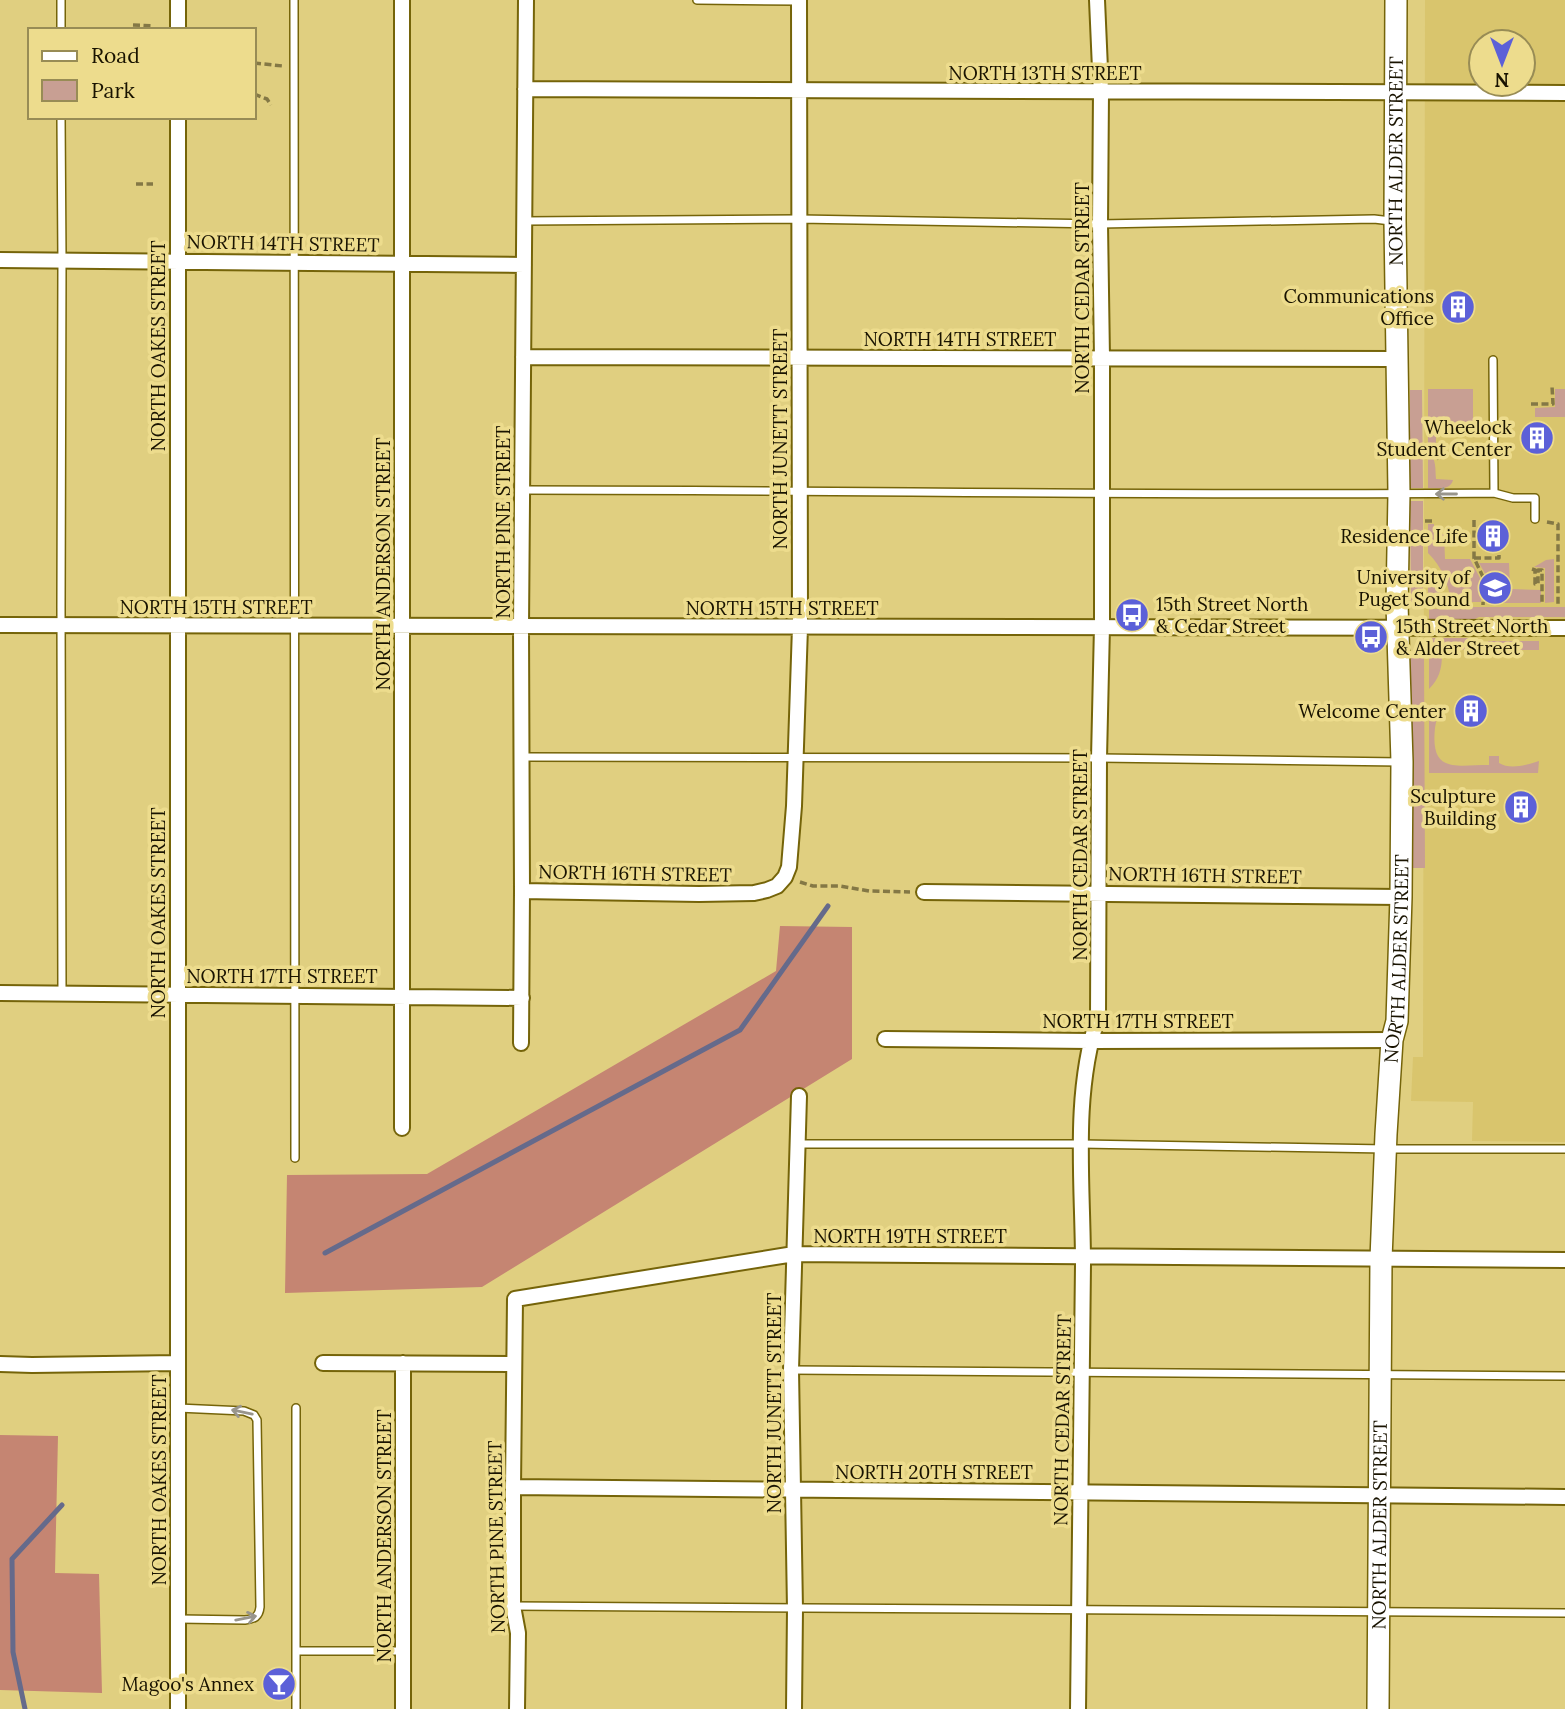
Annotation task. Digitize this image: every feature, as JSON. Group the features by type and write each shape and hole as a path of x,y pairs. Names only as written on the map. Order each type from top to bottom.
{"street":[{"path":"177,0 177,28"},
{"name":"NORTH ANDERSON STREET","path":"402,0 402,1128"},
{"name":"NORTH PINE STREET","path":"520,1043 523,891 521,627 526,0"},
{"name":"NORTH CEDAR STREET","path":"1078,1709 1083,1256 1081,1144 1090,1041 1098,1017 1102,358 1101,92 1097,0"},
{"name":"NORTH ALDER STREET","path":"1378,1709 1381,1259 1392,1040 1397,1021 1401,897 1402,762 1398,628 1395,221 1396,0"},
{"name":"NORTH JUNETT STREET","path":"785,877 791,854 800,628 799,1"},
{"name":"NORTH 13TH STREET","path":"525,89 1565,93"},
{"name":"NORTH OAKES STREET","path":"177,119 178,1709"},
{"name":"NORTH 14TH STREET","path":"0,260 524,265"},
{"name":"NORTH 14TH STREET","path":"523,357 1397,359"},
{"name":"NORTH 15TH STREET","path":"0,625 1565,628"},
{"name":"NORTH 16TH STREET","path":"523,891 754,893 777,886 785,877"},
{"name":"NORTH 16TH STREET","path":"924,892 1401,897"},
{"name":"NORTH 17TH STREET","path":"0,993 522,998"},
{"name":"NORTH 17TH STREET","path":"885,1039 1392,1040"},
{"name":"NORTH JUNETT STREET","path":"794,1709 791,1370 799,1096"},
{"name":"NORTH 19TH STREET","path":"514,1364 515,1299 794,1254 1565,1260"},
{"path":"0,1364 178,1363"},
{"path":"323,1363 514,1364"},
{"name":"NORTH ANDERSON STREET","path":"403,1363 403,1709"},
{"name":"NORTH PINE STREET","path":"514,1364 513,1606 518,1633 517,1709"},
{"name":"NORTH 20TH STREET","path":"513,1487 1565,1497"}],"lane":[{"path":"61,0 61,28"},
{"path":"294,0 295,1158"},
{"path":"697,0 799,1"},
{"path":"61,119 62,993"},
{"path":"524,221 799,219 1100,224 1374,219 1395,221"},
{"path":"1493,360 1494,493"},
{"path":"522,490 1101,494 1494,493 1513,498 1535,498 1535,519"},
{"path":"522,757 1099,758 1402,762"},
{"path":"797,1144 1565,1149"},
{"path":"791,1370 1565,1376"},
{"path":"178,1408 244,1411 254,1415 257,1420 260,1607 258,1615 253,1619 178,1619"},
{"path":"296,1408 296,1709"},
{"path":"513,1606 1565,1613"},
{"path":"296,1651 403,1651"}],"path":[{"path":"133,25 154,26"},
{"path":"256,63 294,70"},
{"path":"256,95 267,99 271,105"},
{"path":"136,184 153,184"},
{"path":"1531,404 1553,404 1552,386"},
{"path":"1425,450 1439,459"},
{"path":"1535,519 1558,524 1558,605"},
{"path":"1474,520 1474,558 1483,579 1483,605"},
{"path":"1425,521 1434,521"},
{"path":"1474,558 1499,558 1499,554"},
{"path":"1535,570 1542,570 1542,605"},
{"path":"785,877 813,886 924,892"}],"shaded area":[{"name":"University of Puget Sound","path":"1425,0 1565,0 1565,1142 1472,1141 1473,1102 1411,1101 1413,1057 1423,1057"},
{"path":"780,926 852,927 852,1059 482,1287 285,1293 287,1175 427,1174 776,971"},
{"path":"0,1435 58,1436 55,1573 99,1574 102,1693 0,1690"}],"green space":[{"path":"1428,389 1473,389 1473,435 1436,435 1436,451 1428,448"},
{"path":"1555,389 1565,389 1565,417 1535,417 1535,408 1555,407"},
{"path":"1410,390 1422,390 1423,488 1410,488"},
{"path":"1428,452 1434,461 1436,479 1453,480 1449,486 1428,488"},
{"path":"1410,501 1423,501 1423,602 1411,602"},
{"path":"1428,524 1442,527 1445,559 1470,559 1480,578 1481,602 1451,602 1444,575 1428,553"},
{"path":"1554,559 1554,602 1545,603 1545,568 1534,567"},
{"path":"1479,563 1509,563 1510,589 1541,590 1541,603 1487,603 1487,577"},
{"path":"1428,568 1438,584 1442,602 1428,603"},
{"path":"1565,607 1565,617 1429,619 1429,609"},
{"path":"1428,638 1476,638 1479,641 1479,650 1428,648"},
{"path":"1488,641 1539,641 1539,650 1488,650"},
{"path":"1429,654 1442,654 1439,673 1429,689"},
{"path":"1410,655 1424,655 1425,868 1411,868"},
{"path":"1429,705 1437,706 1435,743 1441,760 1456,765 1489,765 1489,756 1499,756 1499,763 1513,766 1539,761 1538,773 1429,773"}],"waterway":[{"path":"325,1253 740,1030 828,906"},
{"path":"25,1709 13,1652 12,1559 62,1505"}],"place":[{"name":"Communications Office","path":"1458,307"},
{"name":"Wheelock Student Center","path":"1537,438"},
{"name":"Residence Life","path":"1493,536"},
{"name":"University of Puget Sound","path":"1495,588"},
{"name":"15th Street North & Cedar Street","path":"1132,615"},
{"name":"15th Street North & Alder Street","path":"1371,637"},
{"name":"Welcome Center","path":"1471,711"},
{"name":"Sculpture Building","path":"1521,807"},
{"name":"Magoo's Annex","path":"279,1684"}]}
